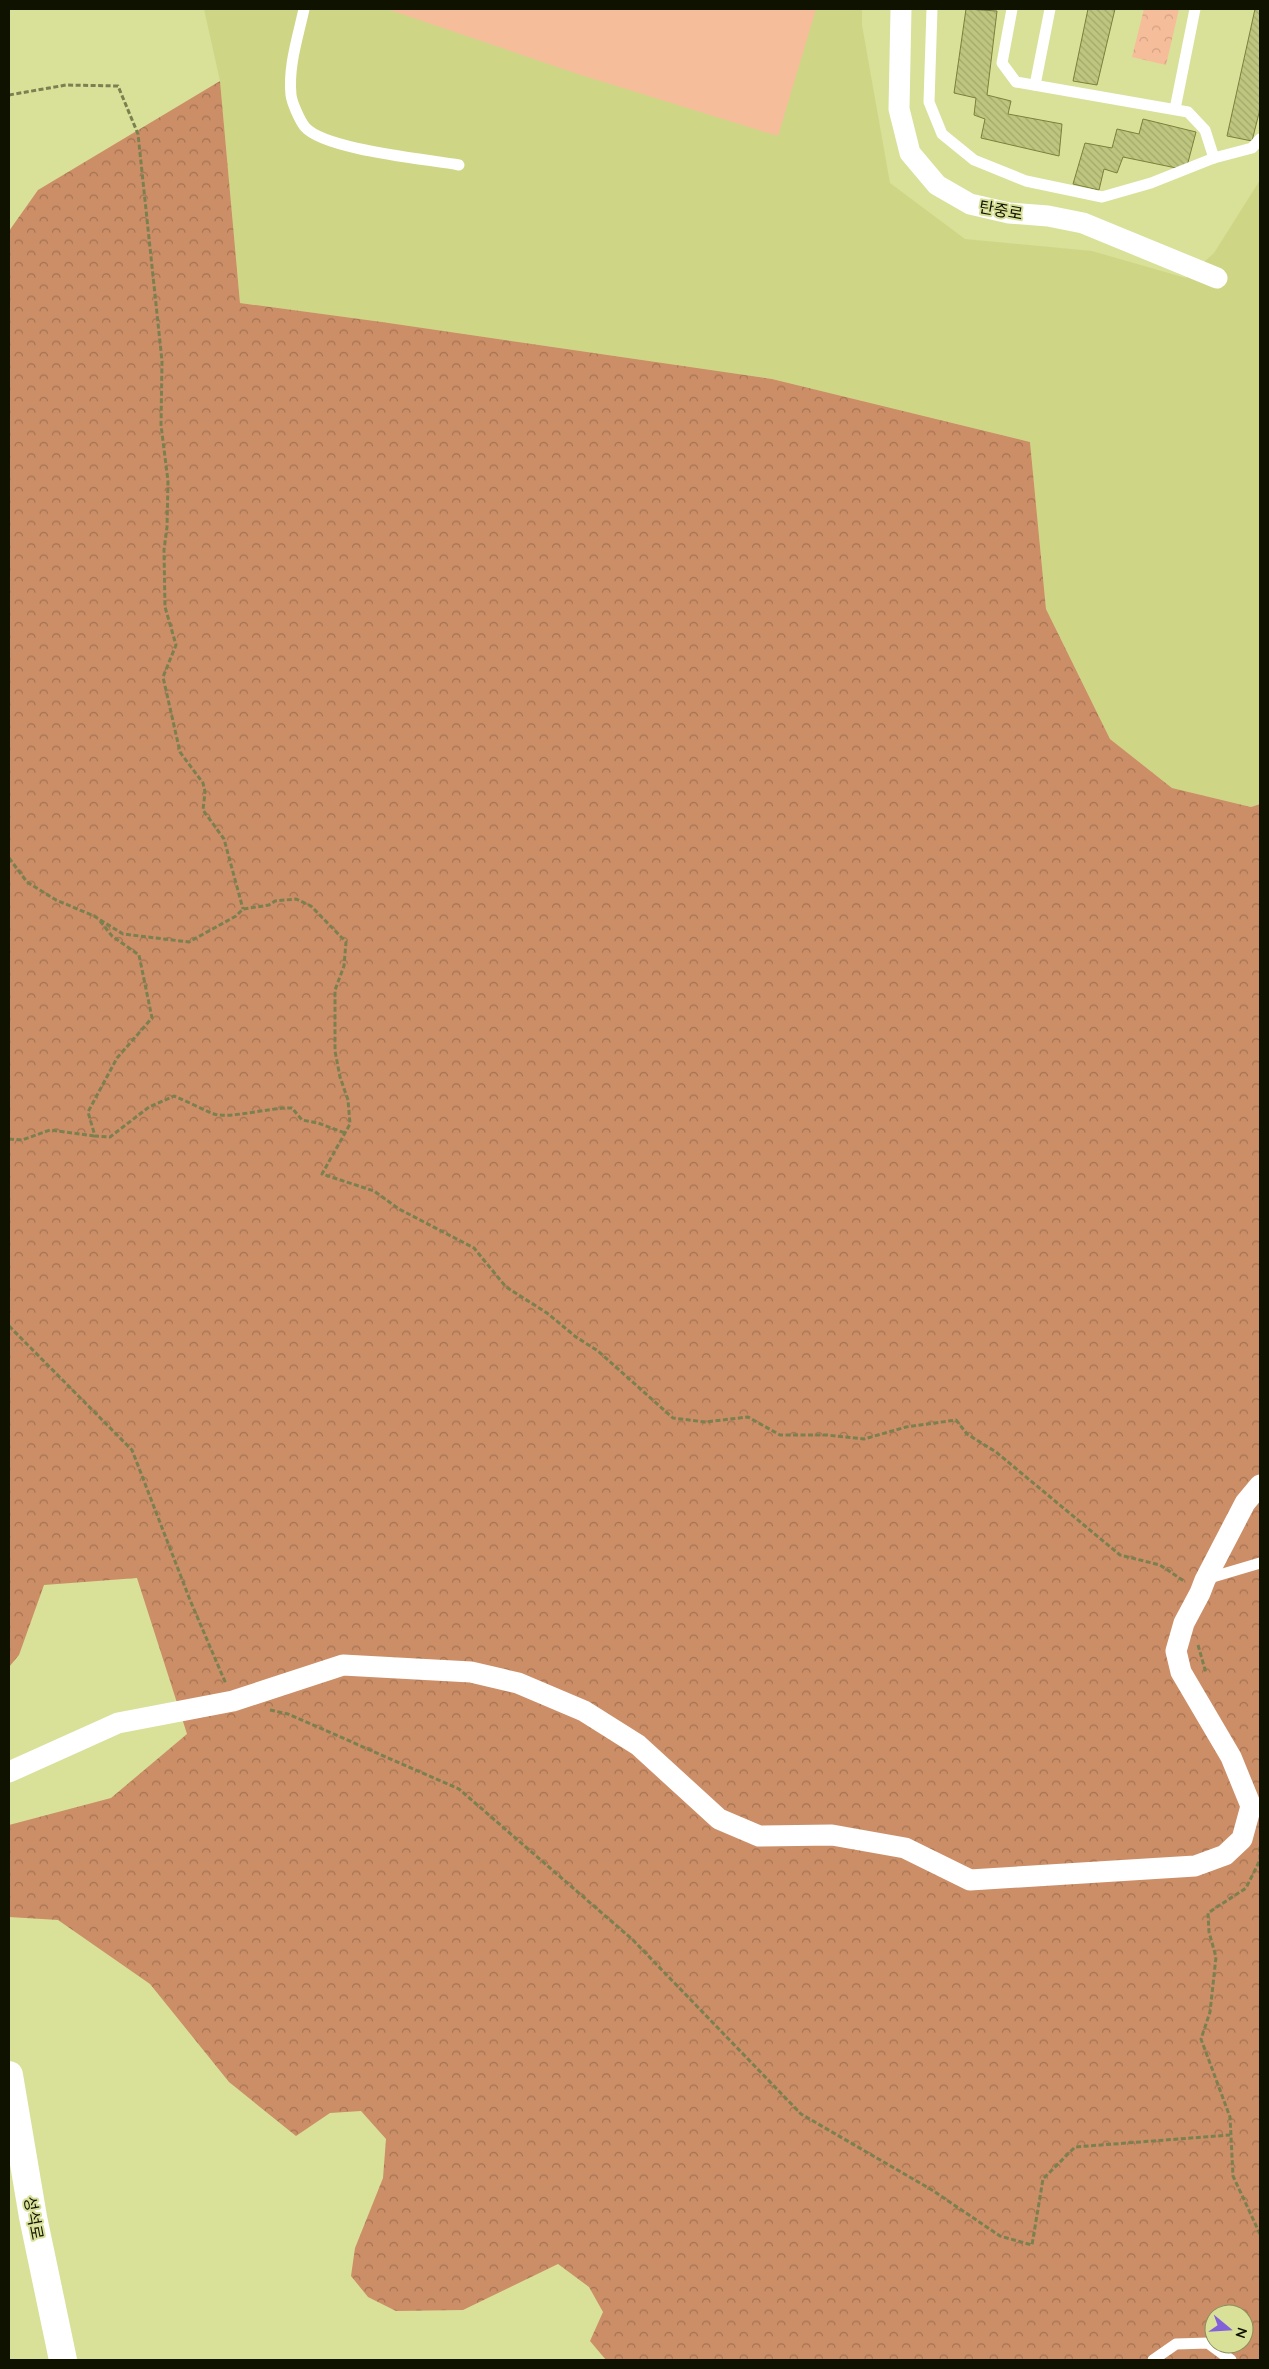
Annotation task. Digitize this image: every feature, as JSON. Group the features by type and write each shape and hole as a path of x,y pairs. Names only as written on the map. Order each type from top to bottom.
{"street":[{"name":"탄중로","path":"901,9 899,109 910,153 937,185 970,204 1009,213 1048,216 1083,223 1217,278"},
{"path":"9,1772 118,1723 233,1701 343,1665 471,1672 518,1683 584,1711 638,1745 719,1819 759,1836 832,1835 905,1848 970,1880 1195,1866 1224,1855 1242,1840 1251,1806 1231,1757 1181,1672 1176,1651 1184,1623 1202,1586 1245,1503 1260,1485"},
{"name":"성석로","path":"9,2075 15,2156 34,2218 64,2360"}],"lane":[{"path":"304,9 292,62 291,97 305,127 321,138 346,146 459,165"},
{"path":"932,9 929,102 942,134 974,160 1026,180 1102,197 1151,183 1214,158 1252,148 1260,139"},
{"path":"1012,9 1002,63 1016,82 1188,112 1205,130 1214,158"},
{"path":"1035,85 1050,9"},
{"path":"1175,110 1196,9"},
{"path":"1202,1586 1260,1563"},
{"path":"1154,2360 1176,2344 1208,2343 1232,2360"}],"path":[{"path":"9,95 66,85 118,86 138,134 162,361 161,425 168,481 167,527 164,550 165,607 176,646 163,677 180,752 203,783 206,792 203,810 224,839 243,910"},
{"path":"9,858 27,882 56,900 98,919 123,934 189,942 236,916 243,910 269,905 275,901 296,899 311,906 346,942 344,966 335,990 335,1051 340,1076 348,1100 350,1124 322,1174 374,1192 399,1209 474,1248 506,1287 547,1313 576,1337 598,1350 672,1418 705,1422 748,1417 780,1436 827,1434 864,1439 906,1427 956,1420 967,1434 996,1452 1120,1556 1160,1565 1202,1586"},
{"path":"95,1136 88,1112 116,1058 152,1018 139,955 112,936 98,919"},
{"path":"9,1139 22,1140 50,1130 110,1137 149,1107 174,1096 215,1114 237,1114 277,1107 292,1108 302,1120 318,1123 345,1133"},
{"path":"9,1326 132,1450 190,1600 233,1701 288,1714 459,1789 633,1940 801,2114 932,2190 1000,2236 1032,2245 1043,2179 1075,2147 1230,2135"},
{"path":"1196,1637 1208,1681"},
{"path":"1260,1841 1260,1860 1246,1888 1208,1913 1209,1932 1216,1957 1210,2012 1201,2039 1230,2117 1233,2176 1260,2234"}],"shaded area":[{"path":"204,9 862,9 862,25 890,183 965,239 1092,251 1186,278 1214,253 1260,180 1260,804 1251,807 1172,788 1110,739 1046,609 1030,442 772,379 240,303 220,81"}],"green space":[{"path":"387,9 816,9 778,136 581,75"},
{"path":"1144,9 1179,9 1166,65 1132,57"},
{"path":"220,81 240,303 772,379 1030,442 1046,609 1110,739 1172,788 1251,807 1260,804 1260,2360 606,2360 590,2341 603,2312 589,2287 558,2264 463,2310 396,2311 368,2297 351,2276 355,2248 383,2178 386,2139 361,2111 330,2113 296,2136 229,2082 150,1984 58,1920 9,1917 9,1825 111,1798 187,1734 137,1578 44,1585 19,1655 9,1667 9,231 38,190"}],"building":[{"path":"966,9 997,11 987,95 1011,101 1008,114 1062,124 1059,156 981,138 985,119 974,115 976,98 954,93"},
{"path":"1088,9 1115,9 1097,85 1073,81"},
{"path":"1255,9 1260,9 1260,109 1252,141 1227,136"},
{"path":"1143,119 1196,132 1186,170 1123,157 1117,173 1104,169 1099,190 1073,184 1085,143 1112,148 1117,129 1139,134"}]}
